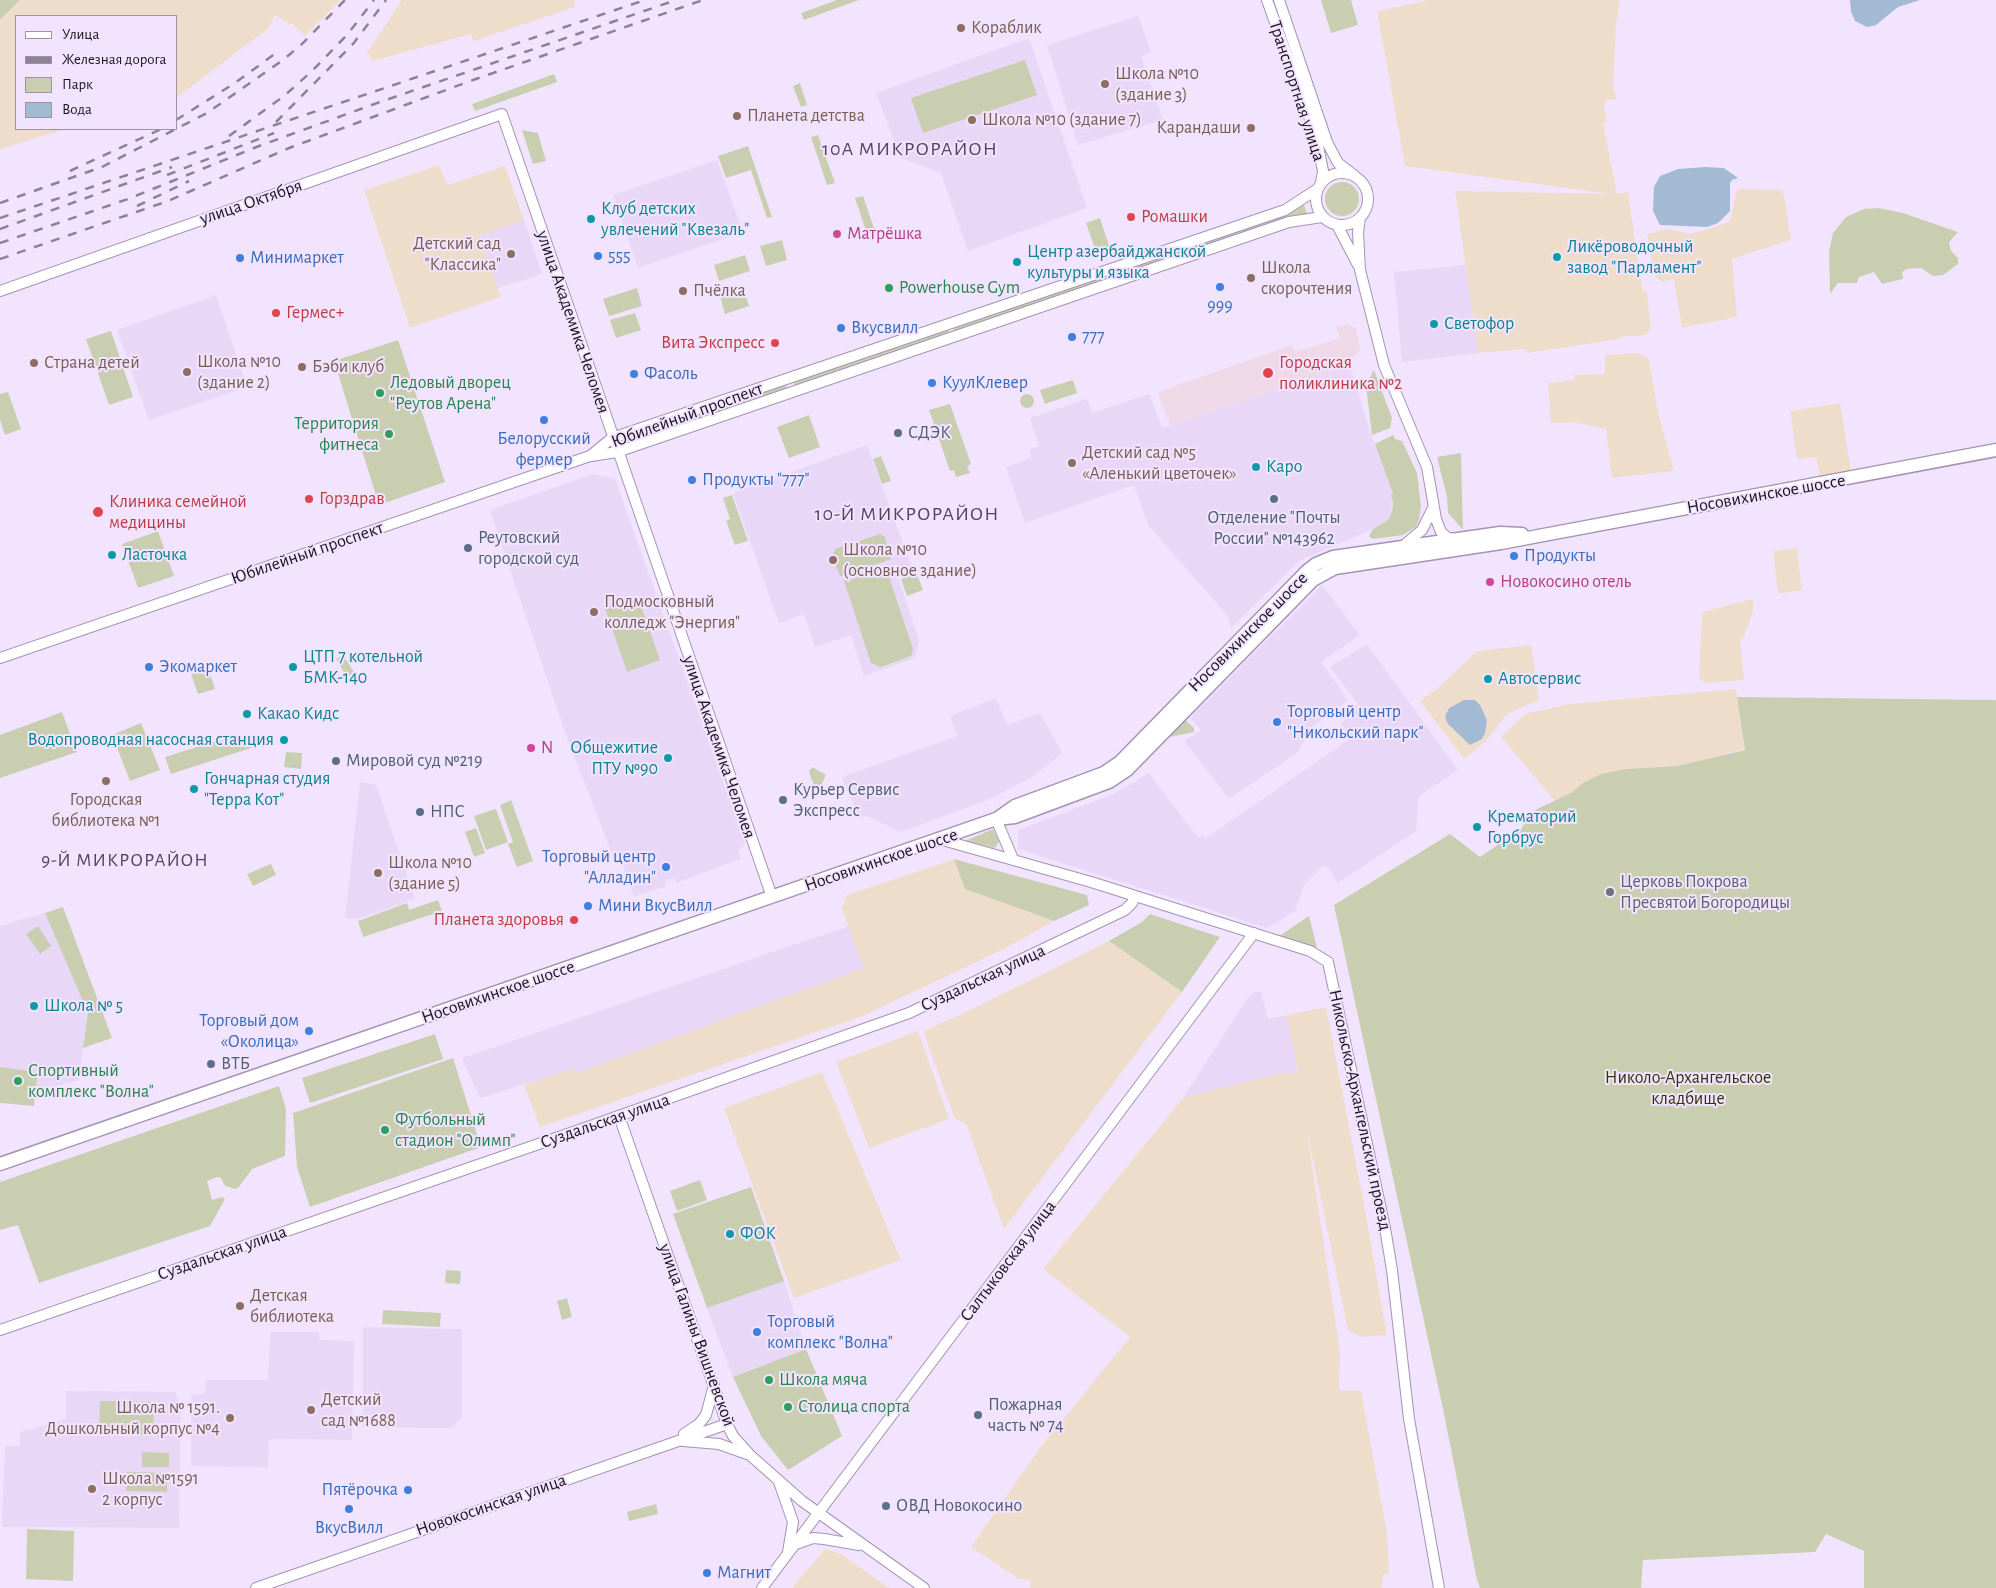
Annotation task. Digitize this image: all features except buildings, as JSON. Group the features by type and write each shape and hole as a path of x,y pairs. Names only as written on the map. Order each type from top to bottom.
{"main road":[{"name":"Носовихинское шоссе","path":"0,1164 996,819 1015,817 1109,782 1127,770 1313,580 1322,573 1335,568 1501,543 1535,535 1996,450"},
{"name":"Носовихинское шоссе","path":"996,819 1015,806 1104,773 1120,762 1316,564 1333,558 1500,533 1535,535"}],"street":[{"name":"Транспортная улица","path":"1267,0 1316,136 1323,171 1319,186"},
{"name":"Транспортная улица","path":"1279,0 1327,142 1338,163 1355,176"},
{"name":"улица Октября","path":"0,290 502,114"},
{"name":"улица Академика Челомея","path":"502,114 772,898"},
{"path":"1360,218 1346,225 1337,225 1322,216 1316,204 1319,186 1326,177 1340,172 1355,176 1365,186 1367,206 1360,218 1358,232 1360,270 1384,365 1428,467 1433,508 1441,532 1448,538 1455,539"},
{"name":"Юбилейный проспект","path":"590,456 612,438 1285,210 1319,186"},
{"name":"Юбилейный проспект","path":"0,658 590,456 617,452 1290,222 1322,216"},
{"path":"1337,225 1360,270"},
{"path":"1400,548 1422,530 1433,508"},
{"path":"996,819 1004,842 1013,859"},
{"name":"Никольско-Архангельский проезд","path":"938,840 1013,859 1254,933 1310,951 1328,962 1385,1228 1392,1270 1409,1419 1440,1588"},
{"path":"989,854 997,852 1004,842"},
{"name":"Суздальская улица","path":"0,1330 620,1116 911,1012 1125,910 1132,903 1135,896"},
{"name":"Салтыковская улица","path":"762,1588 1254,933"},
{"name":"улица Галины Вишневской","path":"620,1116 727,1424 733,1436 751,1456 818,1512 924,1588"},
{"path":"670,1442 690,1431 702,1419 709,1407 714,1384"},
{"name":"Новокосинская улица","path":"256,1588 670,1442 727,1424"},
{"path":"670,1442 706,1441 731,1447 751,1456"},
{"path":"778,1479 792,1514 787,1555"},
{"path":"796,1544 813,1538 864,1546"}],"shaded area":[{"path":"20,0 341,0 305,36 293,24 289,24 275,15 269,28 178,96 178,15 15,15 15,130 63,130 0,149 0,20"},
{"path":"402,0 574,0 575,7 473,41 471,34 373,61 367,53"},
{"path":"1429,0 1620,0 1616,25 1613,88 1617,99 1608,100 1604,104 1607,122 1603,123 1617,194 1628,192 1642,289 1647,292 1651,329 1645,335 1620,337 1619,339 1528,353 1524,349 1478,353 1455,191 1611,194 1405,166 1377,11"},
{"name":"Школа №10 (здание 3)","path":"1138,16 1151,52 1141,56 1163,120 1078,145 1047,45"},
{"name":"Школа №10 (здание 7)","path":"1029,38 1087,208 968,251 941,173 901,158 876,93"},
{"path":"717,160 743,232 638,268 613,195"},
{"path":"439,165 447,185 505,166 524,220 480,235 501,297 410,328 364,190"},
{"path":"1737,189 1783,190 1791,240 1732,259 1737,317 1682,328 1674,279 1662,282 1654,275 1647,234 1668,229 1691,234 1730,222"},
{"name":"Детский сад \"Классика\"","path":"524,220 542,274 498,288 480,235"},
{"path":"1466,265 1478,353 1402,362 1394,272"},
{"name":"Школа №10 (здание 2)","path":"216,295 247,387 149,420 117,330"},
{"name":"Городская поликлиника №2","path":"1348,324 1356,328 1360,351 1343,367 1170,425 1158,392 1292,345 1295,352 1340,338 1336,327"},
{"path":"1637,353 1644,355 1649,360 1659,416 1674,471 1612,478 1606,429 1573,422 1551,423 1548,383 1574,380 1574,375 1605,374 1605,355"},
{"path":"1348,360 1370,431 1393,494 1391,496 1392,512 1388,521 1373,529 1299,561 1231,628 1227,615 1148,525 1134,485 1025,523 1006,467 1031,458 1029,450 1039,446 1030,418 1087,399 1092,413 1149,394 1162,428 1343,367"},
{"path":"1840,403 1851,471 1820,477 1816,457 1797,459 1790,411"},
{"name":"Школа №10 (основное здание)","path":"867,445 913,571 898,577 919,641 915,658 864,676 851,635 815,647 804,614 779,623 733,493"},
{"name":"Подмосковный колледж \"Энергия\"","path":"593,474 615,479 745,844 738,851 740,859 676,883 674,878 665,881 666,886 634,897 620,857 614,859 566,735 490,510"},
{"path":"1797,548 1802,590 1778,594 1773,551"},
{"path":"1322,585 1360,635 1321,662 1348,700 1312,728 1296,754 1229,799 1184,741 1201,730 1190,718"},
{"path":"1753,599 1753,611 1743,639 1740,639 1744,680 1704,683 1699,677 1702,612"},
{"path":"1367,644 1458,770 1419,796 1416,831 1338,883 1326,865 1321,868 1304,885 1295,911 1267,928 1018,849 1018,830 1114,794 1149,773 1198,838 1203,835 1206,838 1351,738 1341,723 1354,713 1351,709 1358,704 1330,667"},
{"path":"1531,645 1539,700 1507,714 1487,740 1464,759 1420,701 1438,688 1477,651"},
{"path":"1736,689 1745,749 1677,766 1626,769 1555,801 1501,737 1525,714 1569,704"},
{"path":"996,698 1007,725 1040,713 1062,753 1032,777 990,799 901,832 867,816 859,818 842,777 957,736 950,716"},
{"name":"Школа №10 (здание 5)","path":"360,782 376,785 415,899 358,919 345,918"},
{"path":"954,859 965,889 1054,921 1006,948 863,1016 540,1127 524,1085 573,1069 577,1073 864,968 842,909 846,895"},
{"path":"45,913 88,1013 79,1080 36,1091 38,1072 0,1067 0,926"},
{"path":"849,926 865,968 577,1073 573,1069 480,1098 462,1058"},
{"path":"1109,941 1182,992 1004,1229 966,1124 955,1119 924,1031"},
{"path":"1261,991 1268,1019 1287,1015 1298,1073 1276,1074 1183,1098 1247,999 1252,993"},
{"path":"1326,1007 1387,1335 1360,1337 1348,1330 1307,1132 1340,1352 1339,1390 1361,1391 1387,1533 1389,1574 1383,1574 1382,1588 1030,1588 1030,1580 1019,1579 971,1547 1039,1449 1130,1337 1043,1269 1183,1098 1276,1074 1298,1073 1287,1015"},
{"path":"918,1031 949,1119 869,1148 836,1062"},
{"path":"822,1072 901,1260 794,1298 724,1108"},
{"path":"784,1281 806,1349 733,1377 707,1308"},
{"path":"363,1327 462,1329 462,1417 451,1428 363,1427"},
{"path":"270,1332 319,1332 319,1340 354,1341 352,1440 269,1439 268,1467 191,1466 191,1396 205,1393 206,1380 268,1380"},
{"name":"Школа №1591 2 корпус","path":"66,1391 175,1392 181,1406 179,1528 2,1527 5,1446 20,1446 20,1432 66,1419"},
{"path":"825,1549 841,1554 889,1588 792,1588"}],"green space":[{"path":"0,0 20,0 0,20"},
{"path":"837,0 859,0 804,20 801,13"},
{"path":"1321,0 1351,0 1358,25 1331,33"},
{"path":"1025,60 1037,95 923,133 911,98"},
{"path":"554,74 557,82 475,111 472,104"},
{"path":"800,83 807,105 801,107 793,86"},
{"path":"522,130 538,133 546,161 533,164"},
{"path":"818,135 835,183 827,185 811,137"},
{"path":"748,146 772,217 767,218 751,170 726,178 718,156"},
{"path":"1342,182 1349,183 1354,187 1358,192 1358,206 1354,211 1349,215 1342,216 1335,215 1330,211 1326,206 1325,199 1326,192 1330,187 1335,183"},
{"path":"863,196 875,231 867,234 855,198"},
{"path":"1304,205 1307,214 1294,215 1121,274 1121,271 1293,211"},
{"path":"1879,208 1903,213 1958,232 1949,242 1951,251 1958,258 1958,264 1943,275 1933,276 1921,268 1907,269 1902,272 1903,279 1882,284 1874,272 1859,277 1857,283 1838,283 1830,294 1829,252 1833,233 1846,217 1864,209"},
{"path":"1100,218 1111,252 1098,257 1086,223"},
{"path":"782,240 787,260 766,266 760,246"},
{"path":"745,255 750,271 719,281 714,265"},
{"path":"1111,275 1112,277 955,331 954,328"},
{"path":"637,288 642,306 609,316 603,299"},
{"path":"743,288 749,306 725,314 720,296"},
{"path":"635,313 641,330 616,338 610,320"},
{"path":"948,330 949,333 795,386 794,382"},
{"path":"111,331 133,397 109,405 86,339"},
{"name":"Ледовый дворец \"Реутов Арена\"","path":"398,340 445,482 379,505 334,361"},
{"path":"1374,370 1392,418 1390,428 1372,435 1366,385"},
{"path":"1073,380 1077,393 1045,404 1040,390"},
{"path":"786,385 787,388 634,440 633,437"},
{"path":"8,392 21,429 5,435 0,420 0,394"},
{"path":"1024,394 1030,394 1034,401 1030,408 1024,408 1020,404 1020,398"},
{"path":"950,404 971,464 967,466 970,473 956,477 954,470 950,471 929,410"},
{"path":"809,415 820,447 789,458 777,427"},
{"path":"1393,435 1395,439 1402,441 1417,473 1421,506 1419,520 1416,527 1403,535 1373,539 1369,536 1373,529 1388,520 1392,512 1393,503 1391,495 1393,494 1375,444"},
{"path":"1461,453 1463,530 1448,513 1447,497 1437,457"},
{"path":"881,456 891,481 882,484 873,459"},
{"path":"732,495 748,541 735,545 726,521 730,519 723,498"},
{"path":"158,531 174,576 138,588 122,544"},
{"path":"880,534 885,537 891,559 840,576 832,556 835,549"},
{"path":"877,571 888,574 913,649 911,656 881,667 871,663 844,581 847,580 848,583 852,579"},
{"path":"917,574 923,590 907,596 901,579"},
{"path":"638,597 660,660 627,672 605,608"},
{"path":"343,655 354,672 347,677 336,659"},
{"path":"208,668 215,689 198,694 191,674"},
{"name":"Николо-Архангельское кладбище","path":"1737,697 1996,700 1996,1588 1864,1588 1864,1551 1826,1534 1815,1552 1643,1560 1641,1588 1480,1588 1477,1580 1443,1409 1334,905 1450,834 1480,857 1521,829 1535,810 1571,793 1583,783 1601,774 1626,769 1677,766 1745,750"},
{"path":"62,712 77,752 0,778 0,735"},
{"path":"1184,719 1194,728 1194,732 1170,737"},
{"path":"141,723 160,770 130,781 112,735"},
{"path":"255,739 257,746 171,774 165,757 216,741"},
{"path":"286,752 302,753 301,769 284,767"},
{"path":"812,767 826,775 817,794 809,772"},
{"path":"511,800 533,861 517,867 508,844 513,842 500,805"},
{"path":"496,809 508,842 486,850 474,816"},
{"path":"476,828 485,853 474,857 465,832"},
{"path":"993,829 999,841 995,848 965,841"},
{"path":"954,859 1087,895 1089,905 1054,921 965,889"},
{"path":"271,864 276,875 253,886 247,874"},
{"path":"438,900 442,911 363,937 358,921 407,903 409,910"},
{"path":"63,907 112,1038 83,1048 88,1013 45,913"},
{"path":"1150,914 1220,937 1182,992 1109,941 1142,922"},
{"path":"1309,916 1317,948 1278,937"},
{"path":"38,926 51,946 40,954 26,934"},
{"path":"435,1034 443,1059 310,1103 302,1078"},
{"name":"Футбольный стадион \"Олимп\"","path":"453,1058 481,1147 310,1207 297,1167 293,1113"},
{"name":"Спортивный комплекс \"Волна\"","path":"0,1067 38,1072 34,1106 0,1103"},
{"path":"279,1086 286,1109 285,1156 252,1169 239,1187 235,1189 225,1186 221,1178 217,1177 207,1181 212,1200 222,1197 225,1199 210,1226 39,1283 18,1225 0,1230 0,1182"},
{"path":"700,1180 707,1200 677,1211 670,1191"},
{"path":"751,1187 784,1281 707,1308 673,1214"},
{"path":"446,1270 461,1271 460,1284 445,1283"},
{"path":"567,1298 572,1317 562,1320 557,1301"},
{"path":"383,1310 441,1313 440,1327 382,1324"},
{"name":"Столица спорта","path":"806,1349 842,1436 788,1470 761,1436 733,1377"},
{"path":"100,1401 154,1402 153,1435 99,1434"},
{"path":"142,1452 169,1453 169,1467 142,1467"},
{"path":"127,1472 167,1473 167,1492 126,1491"},
{"path":"656,1504 658,1514 629,1521 627,1512"},
{"path":"27,1529 74,1531 73,1581 26,1579"}],"water":[{"path":"1850,0 1920,0 1898,7 1876,25 1867,27 1855,21 1851,12"},
{"path":"1724,168 1738,178 1730,183 1730,211 1718,223 1707,227 1660,225 1653,211 1654,187 1660,176 1678,169"},
{"path":"1464,700 1475,700 1480,705 1487,720 1482,739 1470,745 1448,724 1445,717 1449,708"}],"railway":[{"path":"178,128 207,113 283,60 302,44 345,0"},
{"path":"229,136 284,96 311,72 347,35 374,0"},
{"path":"276,122 353,44 386,0"},
{"path":"0,218 645,0"},
{"path":"0,243 128,199 259,146 380,102 676,0"},
{"path":"0,259 168,201 289,148 473,80 703,0"},
{"path":"178,119 235,83 280,50"},
{"path":"70,171 159,130"},
{"path":"0,203 102,167 174,130"},
{"path":"167,175 274,133"},
{"path":"0,229 172,167"},
{"path":"137,206 189,181"}],"place":[{"name":"Кораблик","path":"961,28"},
{"name":"Школа №10 (здание 3)","path":"1105,84"},
{"name":"Планета детства","path":"737,116"},
{"name":"Школа №10 (здание 7)","path":"972,120"},
{"name":"Карандаши","path":"1251,128"},
{"name":"Ромашки","path":"1131,217"},
{"name":"Клуб детских увлечений \"Квезаль\"","path":"591,219"},
{"name":"Матрёшка","path":"837,234"},
{"name":"Детский сад \"Классика\"","path":"511,254"},
{"name":"555","path":"598,256"},
{"name":"Ликёроводочный завод \"Парламент\"","path":"1557,257"},
{"name":"Минимаркет","path":"240,258"},
{"name":"Центр азербайджанской культуры и языка","path":"1017,262"},
{"name":"Школа скорочтения","path":"1251,278"},
{"name":"999","path":"1220,287"},
{"name":"Powerhouse Gym","path":"889,288"},
{"name":"Пчёлка","path":"683,291"},
{"name":"Гермес+","path":"276,313"},
{"name":"Светофор","path":"1434,324"},
{"name":"Вкусвилл","path":"841,328"},
{"name":"777","path":"1072,337"},
{"name":"Вита Экспресс","path":"775,343"},
{"name":"Страна детей","path":"34,363"},
{"name":"Бэби клуб","path":"302,367"},
{"name":"Школа №10 (здание 2)","path":"187,372"},
{"name":"Городская поликлиника №2","path":"1268,373"},
{"name":"Фасоль","path":"634,374"},
{"name":"КуулКлевер","path":"932,383"},
{"name":"Ледовый дворец \"Реутов Арена\"","path":"380,393"},
{"name":"Белорусский фермер","path":"544,420"},
{"name":"СДЭК","path":"898,433"},
{"name":"Территория фитнеса","path":"389,434"},
{"name":"Детский сад №5 «Аленький цветочек»","path":"1072,463"},
{"name":"Каро","path":"1256,467"},
{"name":"Продукты \"777\"","path":"692,480"},
{"name":"Горздрав","path":"309,499"},
{"name":"Отделение \"Почты России\" №143962","path":"1274,499"},
{"name":"Клиника семейной медицины","path":"98,512"},
{"name":"Реутовский городской суд","path":"468,548"},
{"name":"Ласточка","path":"112,555"},
{"name":"Продукты","path":"1514,556"},
{"name":"Школа №10 (основное здание)","path":"833,560"},
{"name":"Новокосино отель","path":"1490,582"},
{"name":"Подмосковный колледж \"Энергия\"","path":"594,612"},
{"name":"Экомаркет","path":"149,667"},
{"name":"ЦТП 7 котельной БМК-140","path":"293,667"},
{"name":"Автосервис","path":"1488,679"},
{"name":"Какао Кидс","path":"247,714"},
{"name":"Торговый центр \"Никольский парк\"","path":"1277,722"},
{"name":"Водопроводная насосная станция","path":"284,740"},
{"name":"N","path":"531,748"},
{"name":"Общежитие ПТУ №90","path":"668,758"},
{"name":"Мировой суд №219","path":"336,761"},
{"name":"Городская библиотека №1","path":"106,781"},
{"name":"Гончарная студия \"Терра Кот\"","path":"194,789"},
{"name":"Курьер Сервис Экспресс","path":"783,800"},
{"name":"НПС","path":"420,812"},
{"name":"Крематорий Горбрус","path":"1477,827"},
{"name":"Торговый центр \"Алладин\"","path":"666,867"},
{"name":"Школа №10 (здание 5)","path":"378,873"},
{"name":"Церковь Покрова Пресвятой Богородицы","path":"1610,892"},
{"name":"Мини ВкусВилл","path":"588,906"},
{"name":"Планета здоровья","path":"574,920"},
{"name":"Школа № 5","path":"34,1006"},
{"name":"Торговый дом «Околица»","path":"309,1031"},
{"name":"ВТБ","path":"211,1064"},
{"name":"Спортивный комплекс \"Волна\"","path":"18,1081"},
{"name":"Футбольный стадион \"Олимп\"","path":"385,1130"},
{"name":"ФОК","path":"730,1234"},
{"name":"Детская библиотека","path":"240,1306"},
{"name":"Торговый комплекс \"Волна\"","path":"757,1332"},
{"name":"Школа мяча","path":"769,1380"},
{"name":"Столица спорта","path":"788,1407"},
{"name":"Детский сад №1688","path":"311,1410"},
{"name":"Пожарная часть № 74","path":"978,1415"},
{"name":"Школа № 1591. Дошкольный корпус №4","path":"230,1418"},
{"name":"Школа №1591 2 корпус","path":"92,1489"},
{"name":"Пятёрочка","path":"408,1490"},
{"name":"ОВД Новокосино","path":"886,1506"},
{"name":"ВкусВилл","path":"349,1509"},
{"name":"Магнит","path":"707,1573"}],"district":[{"name":"10А МИКРОРАЙОН","path":"910,149"},
{"name":"10-Й МИКРОРАЙОН","path":"907,514"},
{"name":"9-Й МИКРОРАЙОН","path":"125,860"}]}
